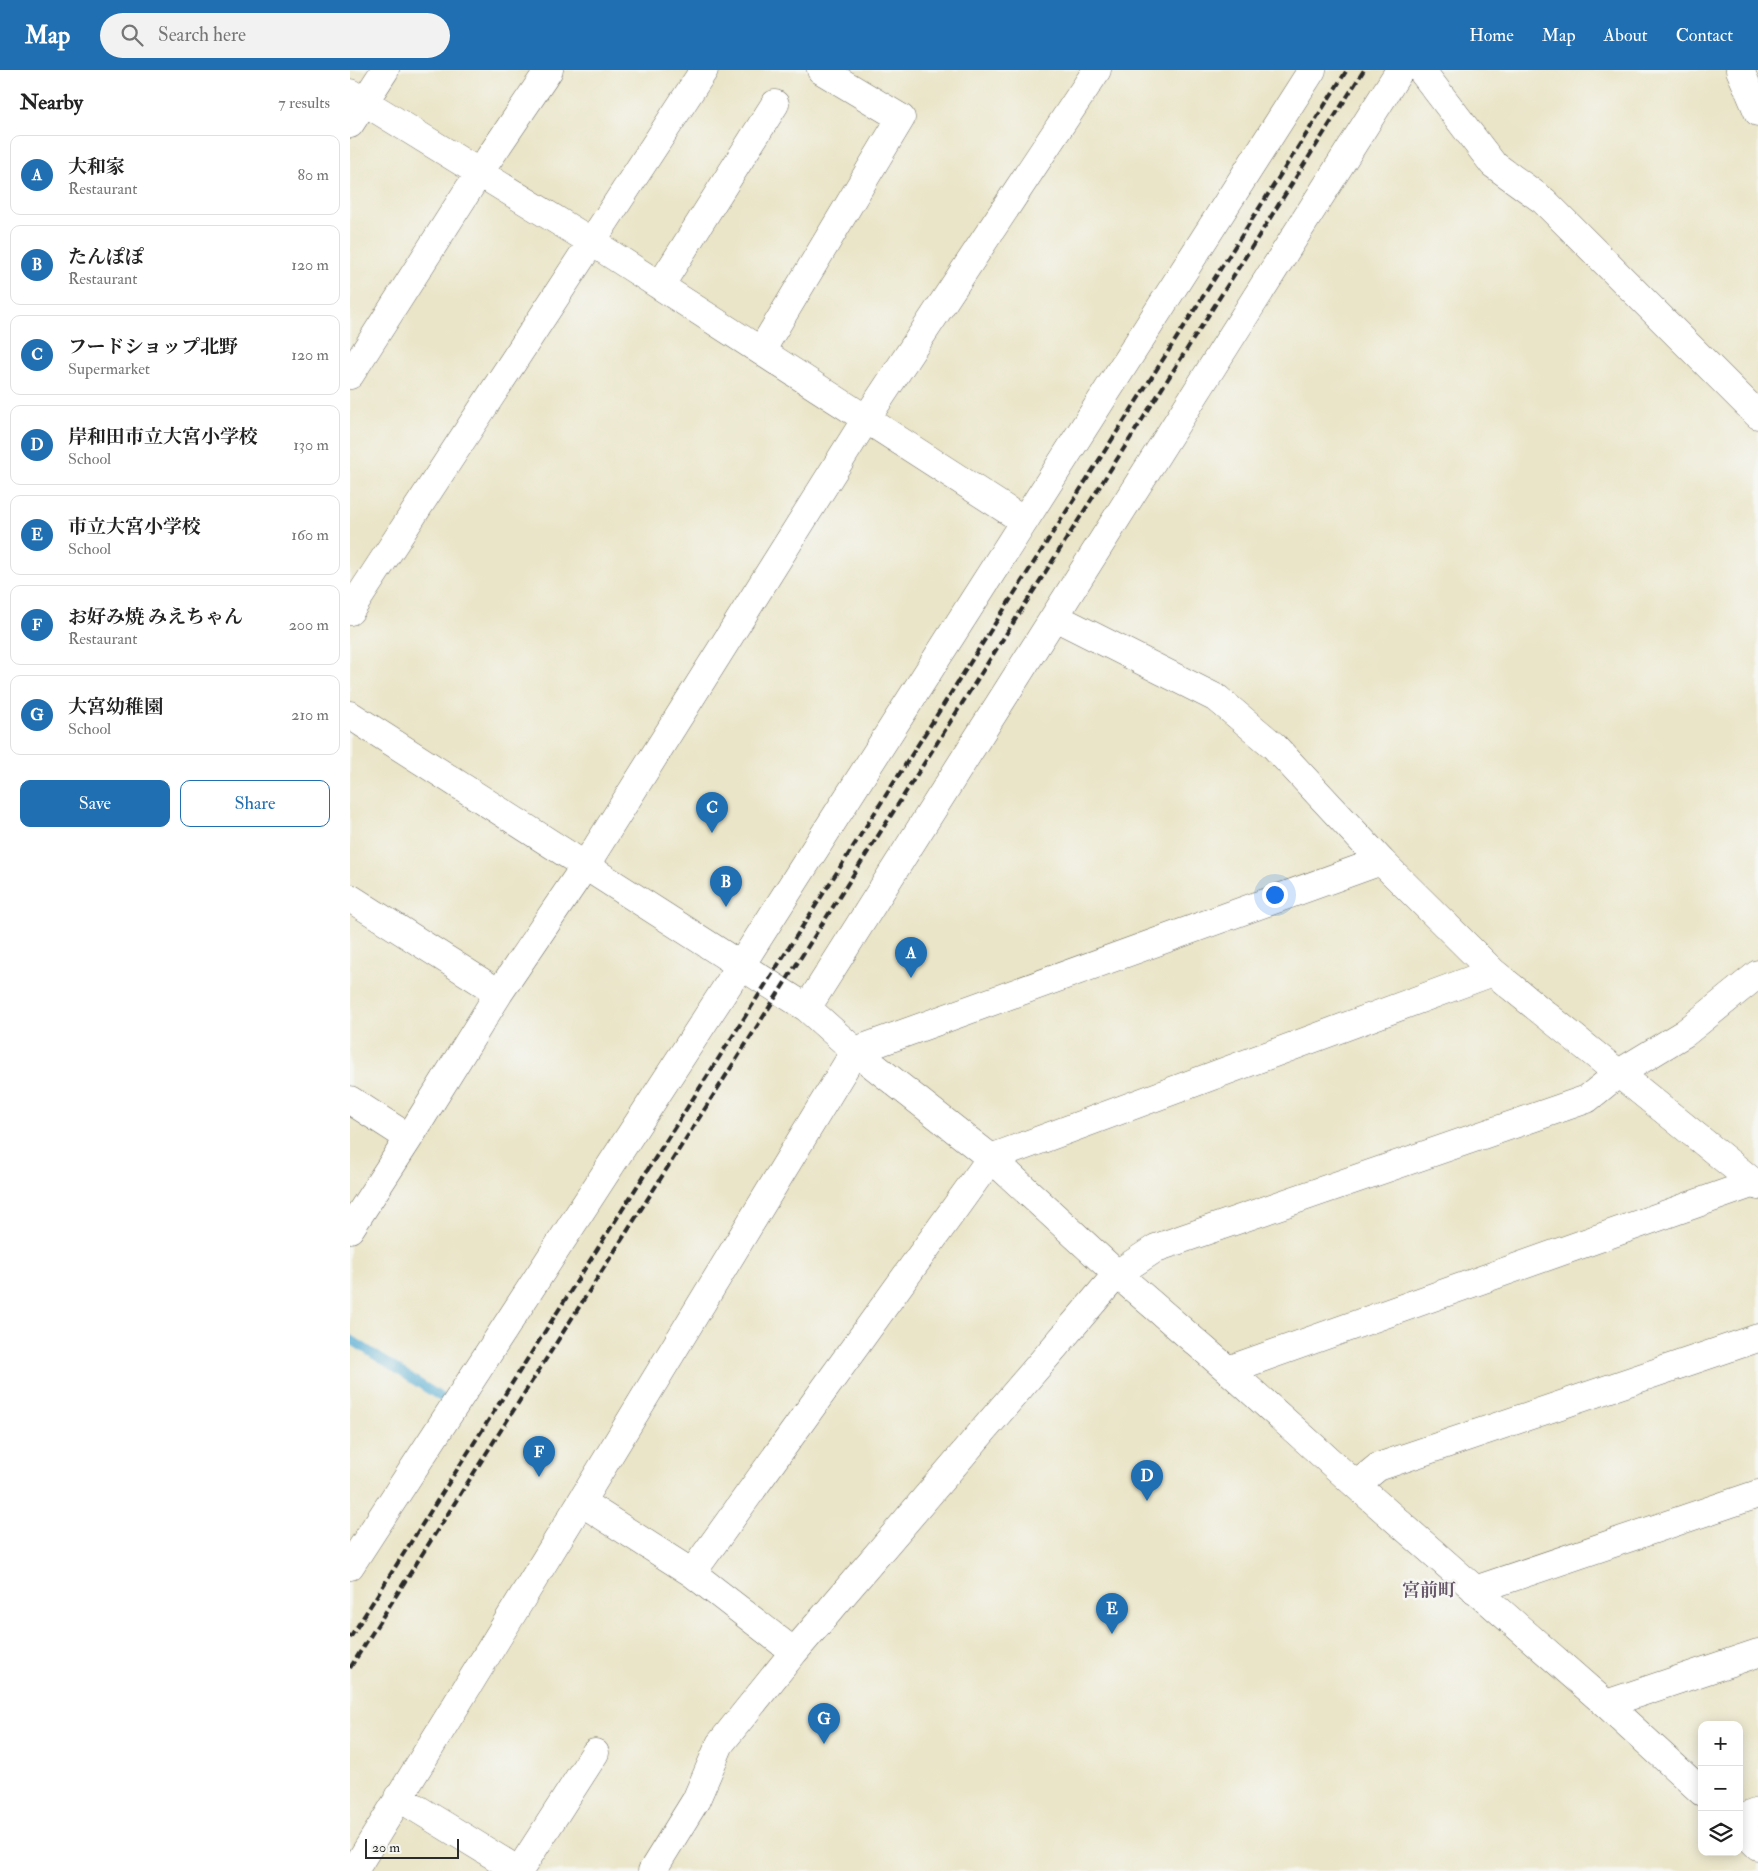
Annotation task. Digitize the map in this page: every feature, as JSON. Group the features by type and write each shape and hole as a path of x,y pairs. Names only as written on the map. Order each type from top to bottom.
{"street":[{"path":"385,70 355,107 480,173 592,242 1024,522"},
{"path":"350,375 480,173 549,70"},
{"path":"350,611 704,70"},
{"path":"761,351 901,118 821,70"},
{"path":"350,1229 410,1138 499,993 585,866 866,419 1097,70"},
{"path":"350,1566 741,965 1312,70"},
{"path":"806,1008 1400,70"},
{"path":"1421,70 1494,164 1544,201 1758,415"},
{"path":"1740,70 1758,112"},
{"path":"660,286 775,104"},
{"path":"1055,617 1218,699 1274,746 1381,860 1493,972 1756,1184"},
{"path":"350,715 806,1008 855,1051 991,1158 1117,1274 1606,1704 1698,1788"},
{"path":"354,1871 855,1051 1381,860"},
{"path":"350,898 499,993"},
{"path":"692,1573 991,1158 1493,972"},
{"path":"652,1871 696,1800 720,1744 794,1652 1117,1274 1156,1248 1587,1099 1619,1073 1685,1032 1758,974"},
{"path":"350,1100 410,1138"},
{"path":"1228,1370 1756,1184"},
{"path":"1356,1485 1378,1467 1758,1338"},
{"path":"1475,1590 1758,1494"},
{"path":"581,1502 692,1573 794,1652"},
{"path":"1606,1704 1758,1653"},
{"path":"398,1797 519,1871 596,1753"},
{"path":"1743,1818 1758,1812"},
{"path":"1743,1831 1758,1846"}],"waterway":[{"path":"350,1339 442,1398"}],"railway":[{"path":"350,1638 1347,70"},
{"path":"350,1668 1364,70"}],"place":[{"name":"フードショップ北野","path":"712,833"},
{"name":"たんぽぽ","path":"726,907"},
{"name":"大和家","path":"911,978"},
{"name":"お好み焼 みえちゃん","path":"539,1477"},
{"name":"岸和田市立大宮小学校","path":"1147,1501"},
{"name":"市立大宮小学校","path":"1112,1634"},
{"name":"大宮幼稚園","path":"824,1744"}],"district":[{"name":"宮前町","path":"1429,1590"}]}
